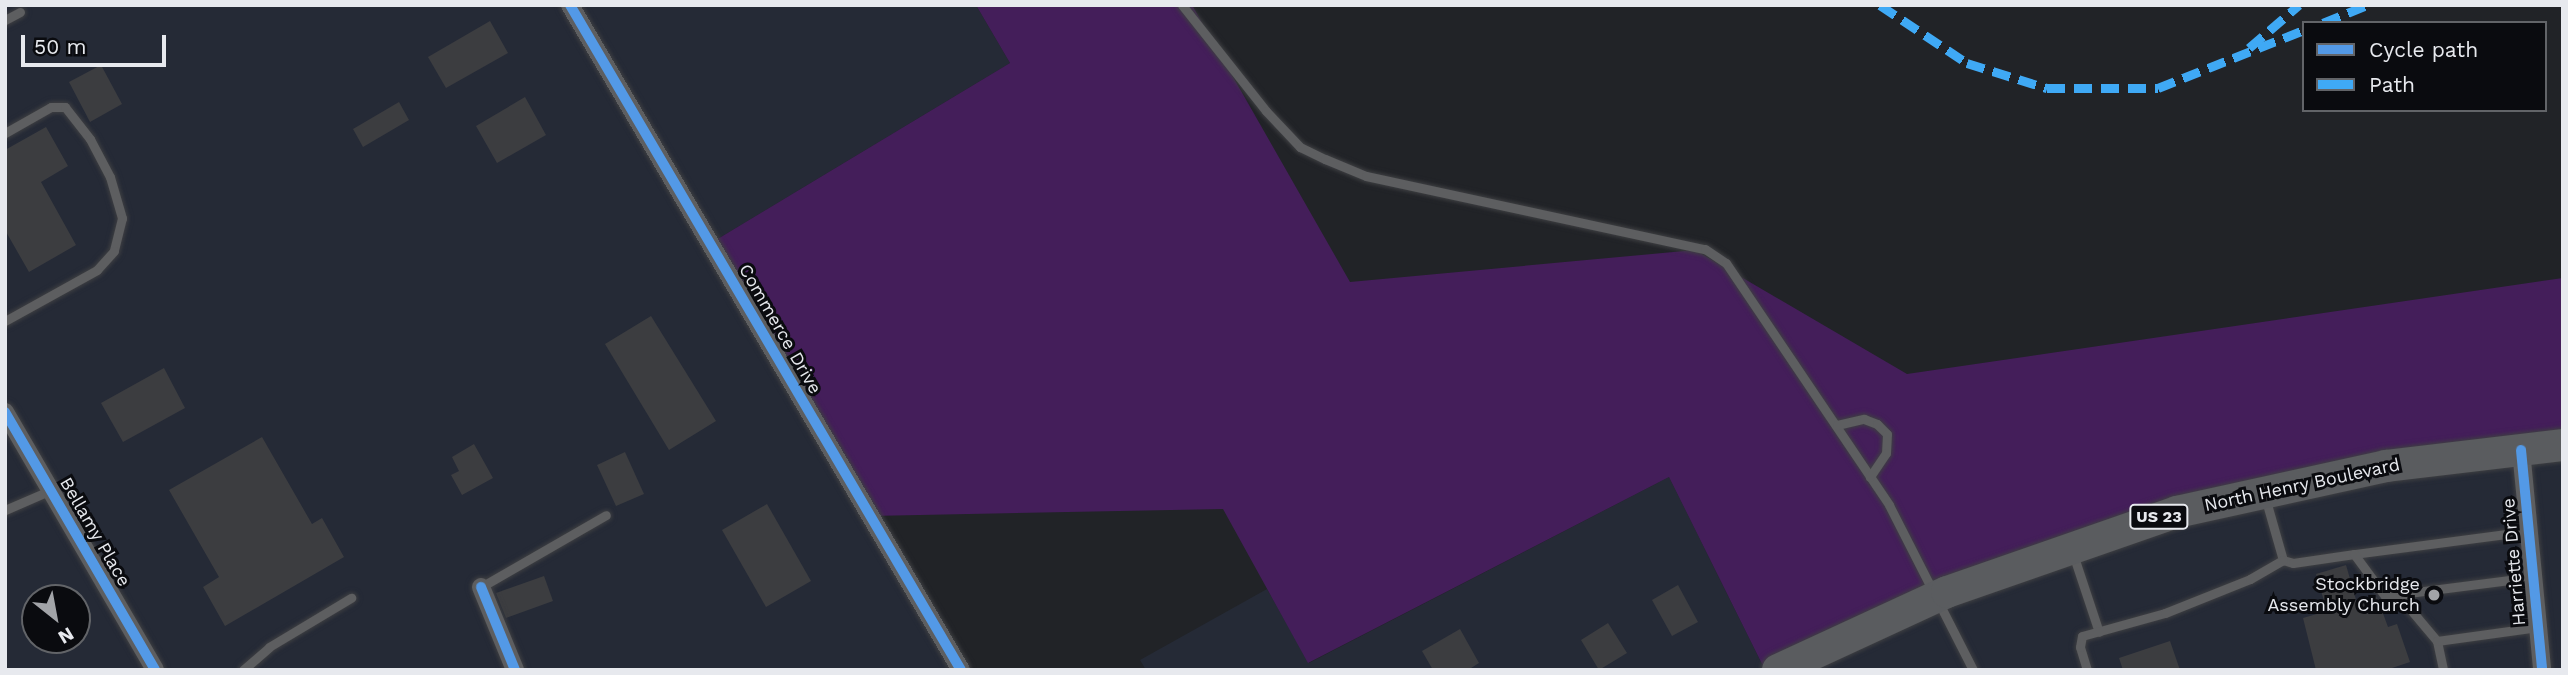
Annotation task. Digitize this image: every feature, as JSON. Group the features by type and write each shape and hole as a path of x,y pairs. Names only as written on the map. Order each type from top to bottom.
{"highway":[{"name":"North Henry Boulevard","path":"1778,670 1935,597 2070,546 2168,514 2263,491 2421,461 2563,445"}],"street":[{"name":"Commerce Drive","path":"570,5 961,670"},
{"name":"Bellamy Place","path":"5,412 153,669"},
{"name":"Harriette Drive","path":"2521,450 2542,670"},
{"path":"481,587 515,670"}],"lane":[{"path":"1182,5 1266,111 1300,147 1325,159 1366,176 1705,249 1726,263 1870,477 1973,670"},
{"path":"5,20 20,12"},
{"path":"5,133 51,107 65,107 90,139 110,177 122,218 114,251 97,270 5,321"},
{"path":"1837,425 1864,419 1877,424 1887,434 1886,453 1870,477"},
{"path":"5,510 51,490"},
{"path":"2263,491 2283,559"},
{"path":"481,587 606,515"},
{"path":"2283,559 2293,563 2529,530"},
{"path":"2070,546 2099,632"},
{"path":"2354,554 2385,596 2400,597 2533,578"},
{"path":"2087,670 2080,647 2082,636 2165,613 2250,579 2283,559"},
{"path":"2400,597 2437,641 2443,670"},
{"path":"243,670 269,646 351,598"},
{"path":"2437,641 2538,627"}],"shaded area":[{"path":"5,5 976,5 1010,63 716,240 956,670 5,670"},
{"path":"976,5 1192,5 1350,282 1695,250 1907,374 2563,278 2563,433 2252,496 1765,670 1669,477 1308,663 1223,509 870,516 716,240 1010,63"},
{"path":"2563,433 2563,670 1791,670 1946,585"},
{"path":"1669,477 1765,670 1146,670 1140,660 1267,589 1309,663"}],"building":[{"path":"490,21 508,53 446,88 428,57"},
{"path":"101,65 122,104 90,122 69,82"},
{"path":"525,97 546,135 497,163 476,126"},
{"path":"399,102 409,120 363,147 353,129"},
{"path":"46,127 68,166 41,182 76,245 29,272 5,230 5,150"},
{"path":"651,316 716,421 669,450 605,344"},
{"path":"164,368 185,408 123,442 101,403"},
{"path":"262,437 312,524 322,518 344,557 225,626 203,587 219,577 169,490"},
{"path":"474,444 493,478 462,495 451,475 459,471 452,457"},
{"path":"625,452 644,494 616,506 597,465"},
{"path":"767,504 811,581 766,607 722,530"},
{"path":"2346,565 2357,603 2377,597 2388,627 2397,624 2410,662 2386,670 2316,670 2303,618 2327,611 2316,574"},
{"path":"544,576 553,601 506,618 496,593"},
{"path":"1678,585 1698,622 1672,636 1652,600"},
{"path":"1608,623 1627,653 1599,670 1581,640"},
{"path":"1460,629 1479,663 1468,670 1433,670 1422,651"},
{"path":"2170,641 2180,670 2123,670 2119,658"}],"marked path":[{"path":"1880,5 1967,63 2047,88 2158,88 2302,31"},
{"path":"2249,48 2299,5"},
{"path":"2328,21 2367,5"}],"cycle path":[{"path":"570,5 961,670"},
{"path":"5,412 155,670"},
{"path":"2521,450 2542,670"},
{"path":"481,587 515,670"}],"place":[{"name":"Stockbridge Assembly Church","path":"2434,595"}]}
